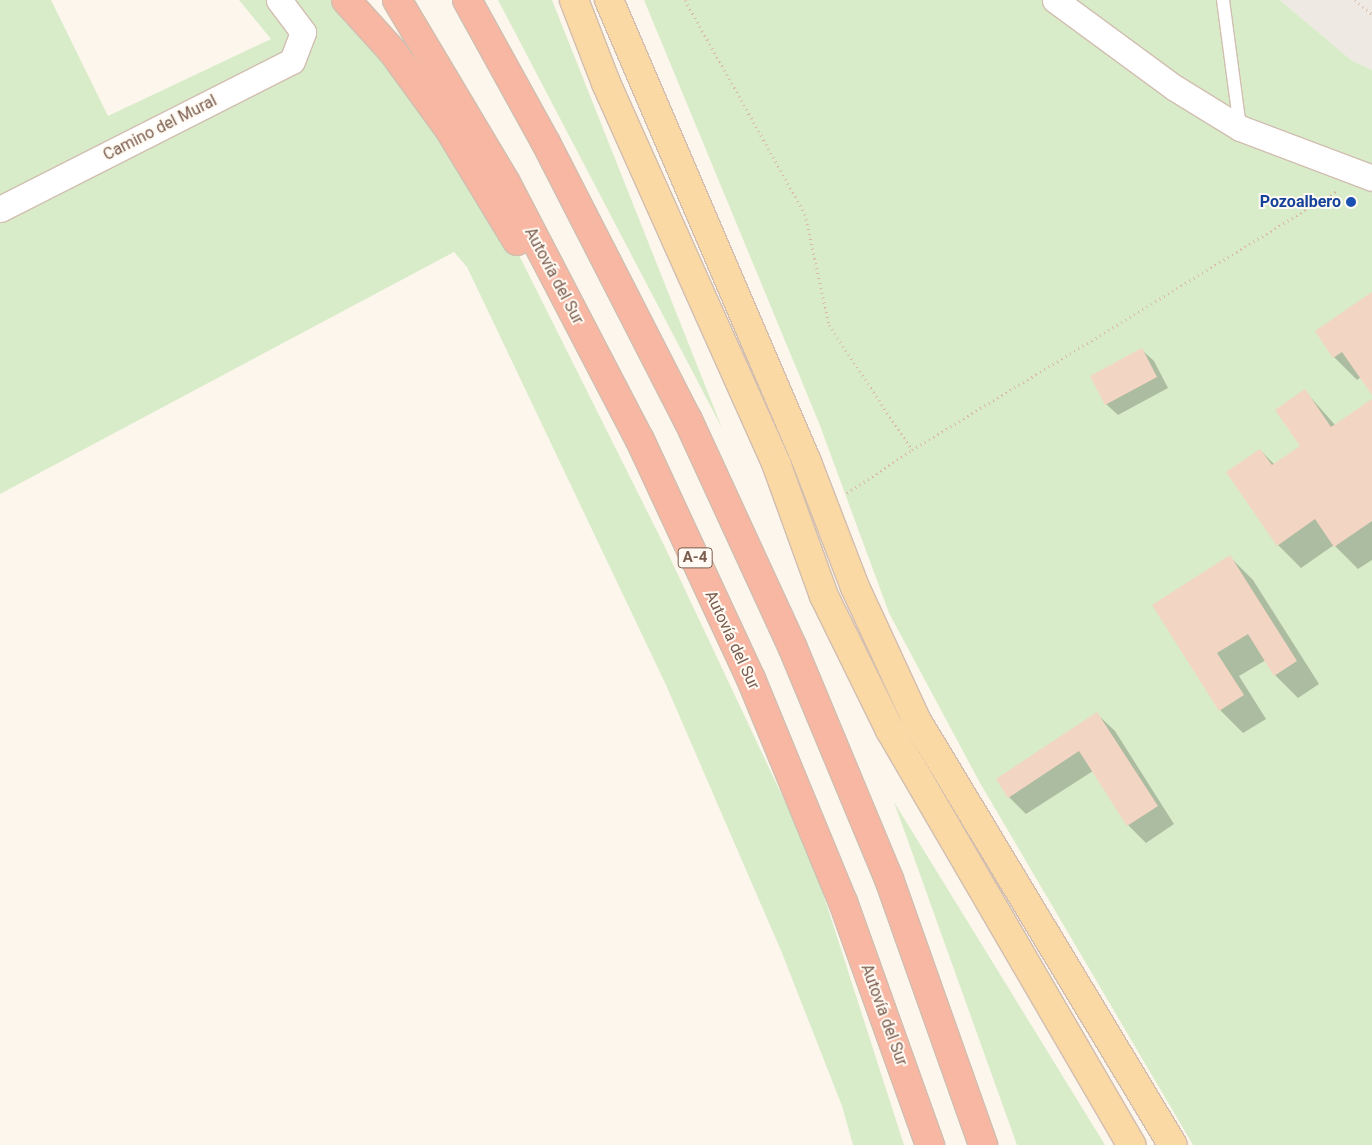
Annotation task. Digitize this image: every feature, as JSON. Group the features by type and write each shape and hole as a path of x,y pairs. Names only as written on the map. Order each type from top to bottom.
{"highway":[{"path":"346,0 393,52 449,129 640,440"},
{"name":"Autovía del Sur","path":"397,0 506,183 640,440 762,705 843,902 930,1145"},
{"path":"467,0 546,143 688,420 792,646 889,879 983,1145"}],"main road":[{"path":"574,0 606,83 777,466 824,596 890,730 1132,1145"},
{"path":"609,0 824,508 855,587 917,721 1174,1145"}],"street":[{"name":"Camino del Mural","path":"0,209 292,61 304,32 279,0"},
{"path":"1055,0 1175,88 1240,128 1367,177"}],"lane":[{"path":"1223,0 1240,128"}],"path":[{"path":"685,0 805,214 829,324 912,450"},
{"path":"1355,0 1372,14"},
{"path":"824,508 912,450 1367,177"}],"shaded area":[{"path":"1280,0 1372,0 1372,70 1351,60"}],"green space":[{"path":"0,0 51,0 108,116 271,39 239,0 335,0 456,129 663,543 812,859 904,1145 853,1145 842,1106 782,953 666,685 467,267 454,252 0,494"},
{"path":"498,0 552,0 722,428"},
{"path":"644,0 1280,0 1351,60 1372,70 1372,1145 1193,1145 980,783 889,613 819,423"},
{"path":"894,802 1105,1145 1017,1145"}],"building":[{"path":"1372,292 1372,395 1342,352 1333,358 1315,331"},
{"path":"1142,348 1157,377 1105,405 1090,376"},
{"path":"1305,389 1331,427 1372,399 1372,521 1334,547 1315,519 1277,546 1226,472 1260,449 1272,465 1300,446 1275,410"},
{"path":"1230,555 1297,661 1274,676 1248,634 1217,653 1244,695 1219,711 1152,605"},
{"path":"1097,712 1158,806 1127,826 1079,751 1008,798 996,779"}],"place":[{"name":"Pozoalbero","path":"1351,202"}]}
